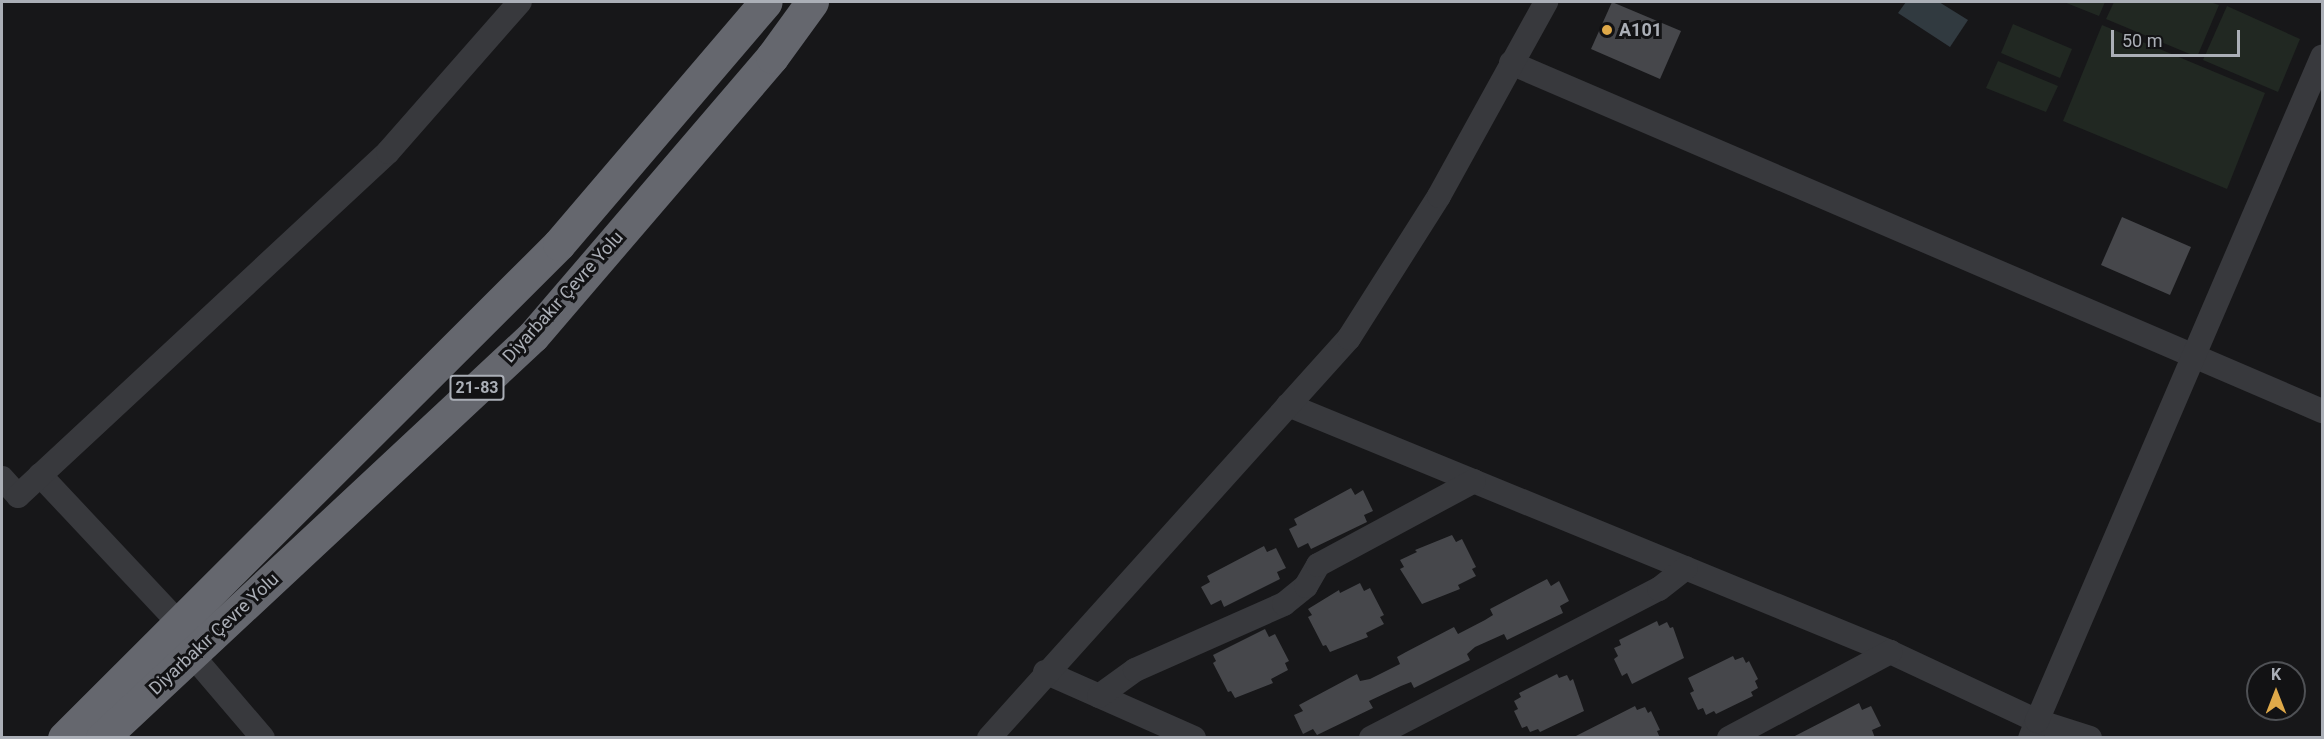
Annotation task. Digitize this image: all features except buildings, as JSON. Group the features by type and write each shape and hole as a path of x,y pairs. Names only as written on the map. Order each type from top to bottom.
{"highway":[{"name":"Diyarbakır Çevre Yolu","path":"64,738 559,243 766,2"},
{"name":"Diyarbakır Çevre Yolu","path":"102,738 533,336 772,57 812,2"}],"street":[{"path":"2,478 18,496 388,152 519,2"},
{"path":"989,738 1045,672 1349,338 1439,196 1546,2"},
{"path":"2034,729 2191,356 2322,57"},
{"path":"1511,63 2322,411"},
{"path":"1288,405 1890,652 2034,729 2091,738"},
{"path":"40,475 180,624"},
{"path":"1099,696 1135,670 1284,604 1306,586 1318,565 1474,481"},
{"path":"1371,738 1659,589 1686,568"},
{"path":"1729,738 1890,652"},
{"path":"192,655 263,738"},
{"path":"1045,672 1194,738"}],"shaded area":[{"path":"1906,2 1939,2 1968,20 1950,47 1898,13"},
{"path":"2064,2 2105,2 2099,16"},
{"path":"2114,2 2210,2 2219,5 2197,57 2106,19"},
{"path":"2227,6 2300,39 2278,92 2203,60"},
{"path":"2013,24 2072,49 2060,78 2001,53"},
{"path":"2102,25 2265,93 2227,189 2063,121"},
{"path":"1998,61 2058,86 2046,112 1986,88"}],"place":[{"name":"A101","path":"1607,30"}]}
